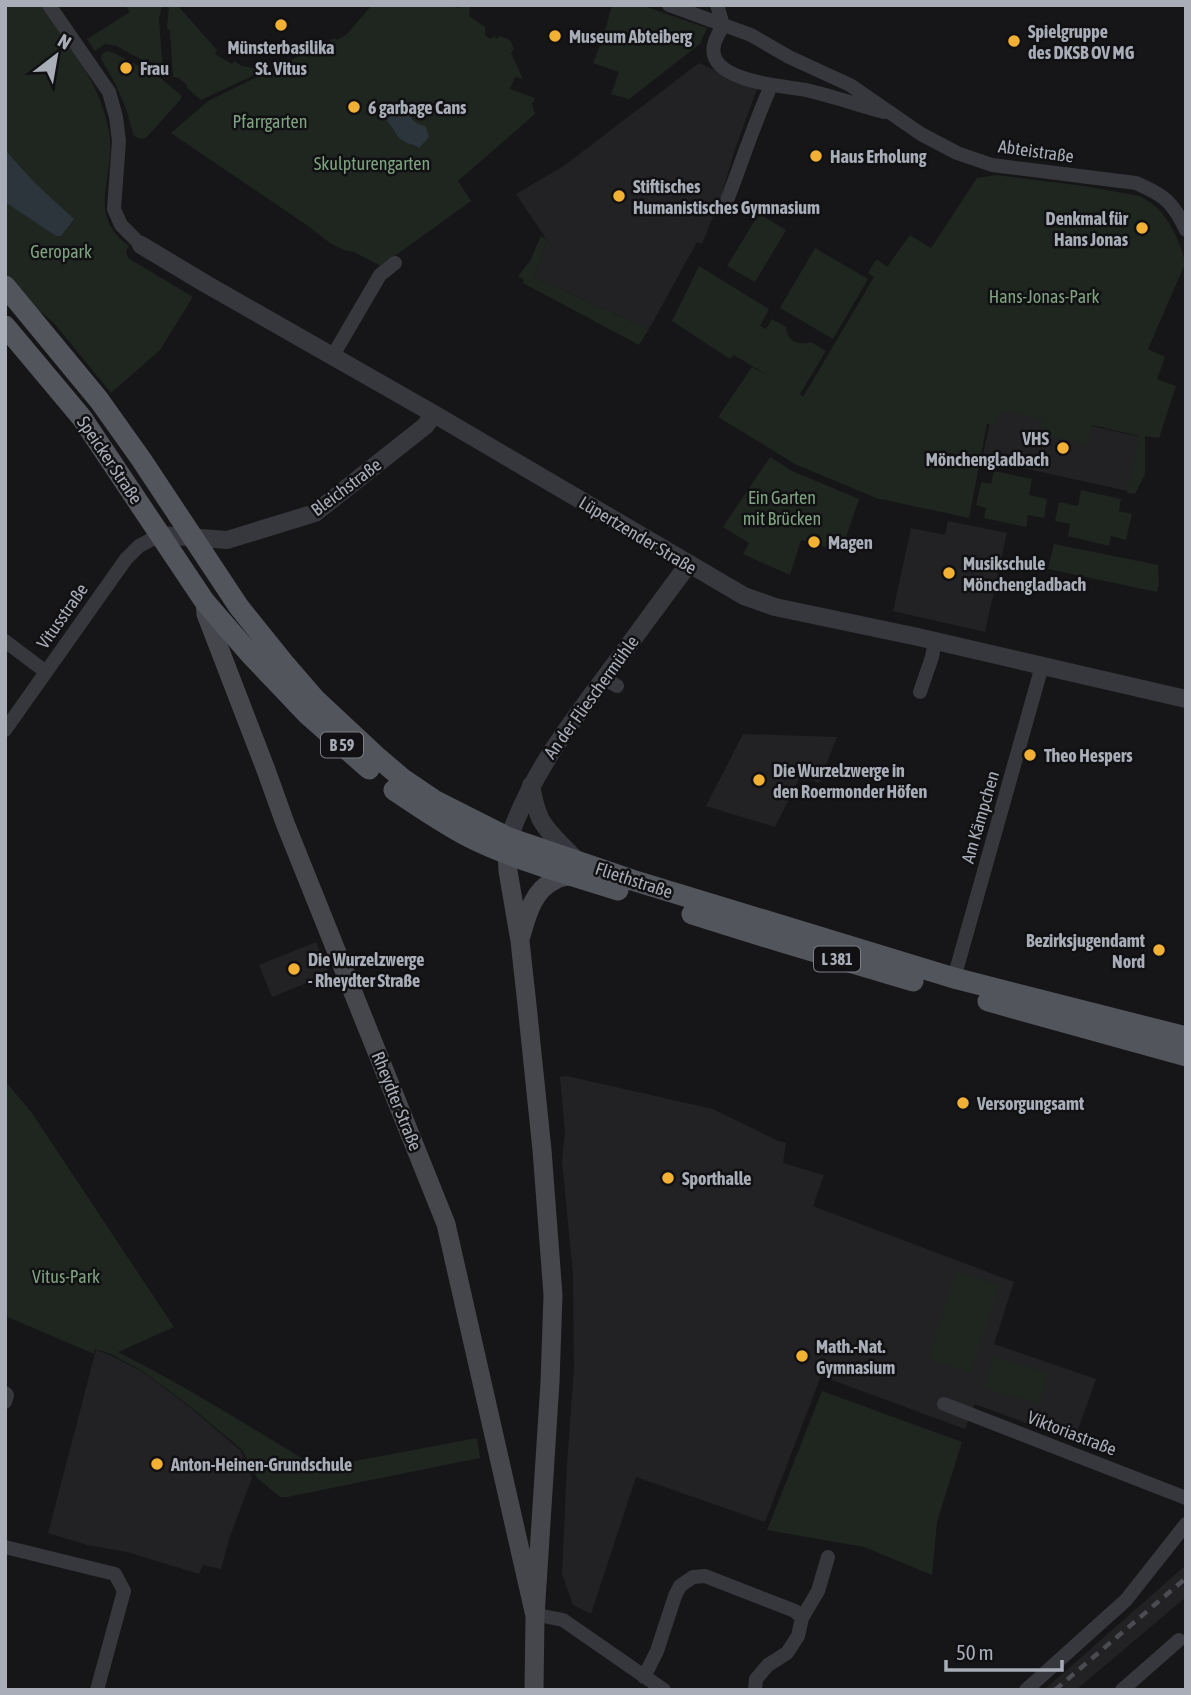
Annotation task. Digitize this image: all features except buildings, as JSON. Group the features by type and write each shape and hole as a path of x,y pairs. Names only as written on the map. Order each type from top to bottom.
{"main road":[{"name":"Speicker Straße","path":"5,285 99,400 194,537"},
{"name":"Speicker Straße","path":"5,326 82,418 205,601"},
{"name":"Fliethstraße","path":"194,537 239,607 324,708 404,779 508,845"},
{"name":"Fliethstraße","path":"205,601 250,655 308,715 394,790 430,815 474,839 508,845 863,967 1186,1056"},
{"name":"Rheydter Straße","path":"205,601 206,614 285,823 446,1224 535,1616"},
{"name":"Rheydter Straße","path":"508,845 508,871 520,941 542,1150 553,1295 535,1616 534,1690"},
{"name":"Fliethstraße","path":"575,868 632,880 954,978 1186,1037"},
{"name":"B 59","path":"520,941 526,918 539,892 575,868"},
{"path":"512,1512 541,1507"}],"street":[{"path":"50,5 109,92 119,141 114,209 121,225 141,245"},
{"name":"Abteistraße","path":"669,5 751,35 789,57 850,85 921,134 957,153 992,165 1136,183 1154,191 1177,210 1186,230"},
{"path":"717,5 723,24"},
{"name":"Abteistraße","path":"723,24 714,45 714,56 720,65 732,73 771,86 806,90 893,115"},
{"path":"724,208 771,86"},
{"name":"Lüpertzender Straße","path":"141,245 744,596 775,607 1186,699"},
{"path":"332,357 380,275 395,263"},
{"name":"Bleichstraße","path":"160,535 227,540 315,513 425,426 434,414"},
{"name":"Vitusstraße","path":"5,730 126,559 139,546 160,535"},
{"name":"An der Flieschermühle","path":"508,845 518,812 531,785 562,733 610,682 688,565"},
{"path":"5,641 46,672"},
{"path":"920,692 935,641"},
{"name":"Am Kämpchen","path":"954,978 1042,666"},
{"path":"531,785 541,819 575,868"},
{"path":"5,1392 5,1402"},
{"name":"Viktoriastraße","path":"943,1404 1186,1498"},
{"path":"1026,1690 1126,1600 1186,1524"},
{"path":"5,1547 115,1574 124,1591 97,1690"},
{"path":"755,1690 756,1679 768,1665 787,1653 798,1636 802,1618 818,1591 828,1557"},
{"path":"644,1676 657,1651 675,1596 680,1586 693,1577 705,1576 795,1611 802,1618"},
{"path":"535,1616 563,1620 664,1690"},
{"path":"1122,1690 1179,1640"}],"shaded area":[{"name":"Stiftisches Humanistisches Gymnasium","path":"699,63 757,89 721,197 702,244 697,242 649,329 534,277 547,240 516,194 565,165"},
{"path":"396,109 408,112 413,121 426,127 429,137 419,148 399,138 386,120"},
{"path":"5,150 35,183 74,219 61,236 56,236 5,202"},
{"name":"VHS Mönchengladbach","path":"994,404 1145,438 1133,492 982,459"},
{"name":"Musikschule Mönchengladbach","path":"948,521 1007,533 985,632 893,611 911,528 945,535"},
{"name":"Die Wurzelzwerge in den Roermonder Höfen","path":"743,734 837,737 819,783 801,775 775,827 706,806"},
{"name":"Die Wurzelzwerge - Rheydter Straße","path":"316,942 329,974 272,997 259,965"},
{"name":"Math.-Nat. Gymnasium","path":"567,1076 713,1109 786,1143 783,1163 824,1175 813,1206 1014,1282 994,1344 1096,1379 1074,1441 975,1404 965,1429 821,1376 765,1522 636,1477 591,1614 573,1605 562,1574 574,1369 573,1275 562,1161 565,1132 560,1077"},
{"name":"Anton-Heinen-Grundschule","path":"96,1350 143,1372 241,1451 252,1478 229,1539 221,1569 203,1565 199,1574 127,1552 87,1545 48,1533"},
{"path":"1186,1565 1186,1597 1076,1690 1044,1690"}],"green space":[{"name":"Geropark","path":"5,5 42,5 91,81 105,114 109,132 105,207 108,220 116,233 129,246 126,251 128,258 193,297 160,350 111,393 54,323 5,275"},
{"path":"125,5 162,5 159,19 163,72 117,46 105,44 95,51 87,39 130,12"},
{"path":"169,5 177,5 217,50 215,54 232,64 234,61 242,66 265,70 201,100 179,78 173,77 170,31 167,28"},
{"name":"Skulpturengarten","path":"372,5 447,5 458,8 470,5 469,16 485,27 485,35 490,39 500,36 510,40 514,49 511,53 523,79 515,77 510,89 535,98 532,104 535,114 458,181 471,201 381,266 330,243 171,133 208,101 346,35"},
{"path":"612,5 641,5 707,28 700,44 629,99 611,94 619,72 593,63"},
{"path":"107,51 158,76 181,95 181,99 146,138 134,136 115,83 101,59 102,54"},
{"name":"Hans-Jonas-Park","path":"997,175 1139,196 1162,213 1177,238 1184,266 1148,349 1165,357 1157,379 1176,386 1159,438 1145,436 1145,474 1135,494 1127,493 1139,436 1092,425 1087,445 1045,436 1047,428 1041,427 1042,419 1000,411 997,425 987,424 969,518 876,498 795,464 718,417 752,367 770,377 734,355 730,359 672,321 699,266 769,309 760,326 766,329 772,319 786,327 788,336 794,341 811,342 826,351 800,394 803,397 874,277 868,273 875,261 878,260 887,267 910,235 931,248 977,178"},
{"path":"759,214 786,230 755,282 727,266"},
{"path":"541,236 547,240 534,277 649,329 639,345 523,283 524,280 518,276 530,261"},
{"path":"815,248 868,279 833,339 780,308"},
{"name":"Ein Garten mit Brücken","path":"770,457 792,471 859,499 841,552 801,540 790,575 743,554 749,543 723,527"},
{"path":"994,471 1032,479 1029,495 1047,499 1044,518 1028,515 1026,527 984,518 986,508 976,505 981,482 991,484"},
{"path":"1081,490 1121,499 1119,511 1132,514 1126,540 1111,536 1109,546 1068,536 1070,524 1055,521 1059,502 1078,506"},
{"path":"1054,544 1158,565 1157,592 1048,569"},
{"name":"Vitus-Park","path":"5,1081 32,1113 174,1327 118,1352 318,1468 477,1438 480,1458 280,1497 257,1478 242,1450 144,1372 111,1354 95,1349 94,1354 5,1316"},
{"path":"956,1271 1000,1285 971,1372 928,1359"},
{"path":"993,1356 1049,1373 1039,1404 984,1388"},
{"path":"822,1391 962,1442 937,1522 932,1575 864,1547 767,1530"}],"railway":[{"path":"1055,1690 1186,1578"}],"place":[{"name":"Münsterbasilika St. Vitus","path":"281,25"},
{"name":"Museum Abteiberg","path":"555,36"},
{"name":"Spielgruppe des DKSB OV MG","path":"1014,41"},
{"name":"Frau","path":"126,68"},
{"name":"6 garbage Cans","path":"354,107"},
{"name":"Haus Erholung","path":"816,156"},
{"name":"Stiftisches Humanistisches Gymnasium","path":"619,196"},
{"name":"Denkmal für Hans Jonas","path":"1142,228"},
{"name":"VHS Mönchengladbach","path":"1063,448"},
{"name":"Magen","path":"814,542"},
{"name":"Musikschule Mönchengladbach","path":"949,573"},
{"name":"Theo Hespers","path":"1030,755"},
{"name":"Die Wurzelzwerge in den Roermonder Höfen","path":"759,780"},
{"name":"Bezirksjugendamt Nord","path":"1159,950"},
{"name":"Die Wurzelzwerge - Rheydter Straße","path":"294,969"},
{"name":"Versorgungsamt","path":"963,1103"},
{"name":"Sporthalle","path":"668,1178"},
{"name":"Math.-Nat. Gymnasium","path":"802,1356"},
{"name":"Anton-Heinen-Grundschule","path":"157,1464"}],"park label":[{"name":"Pfarrgarten","path":"270,121"}]}
